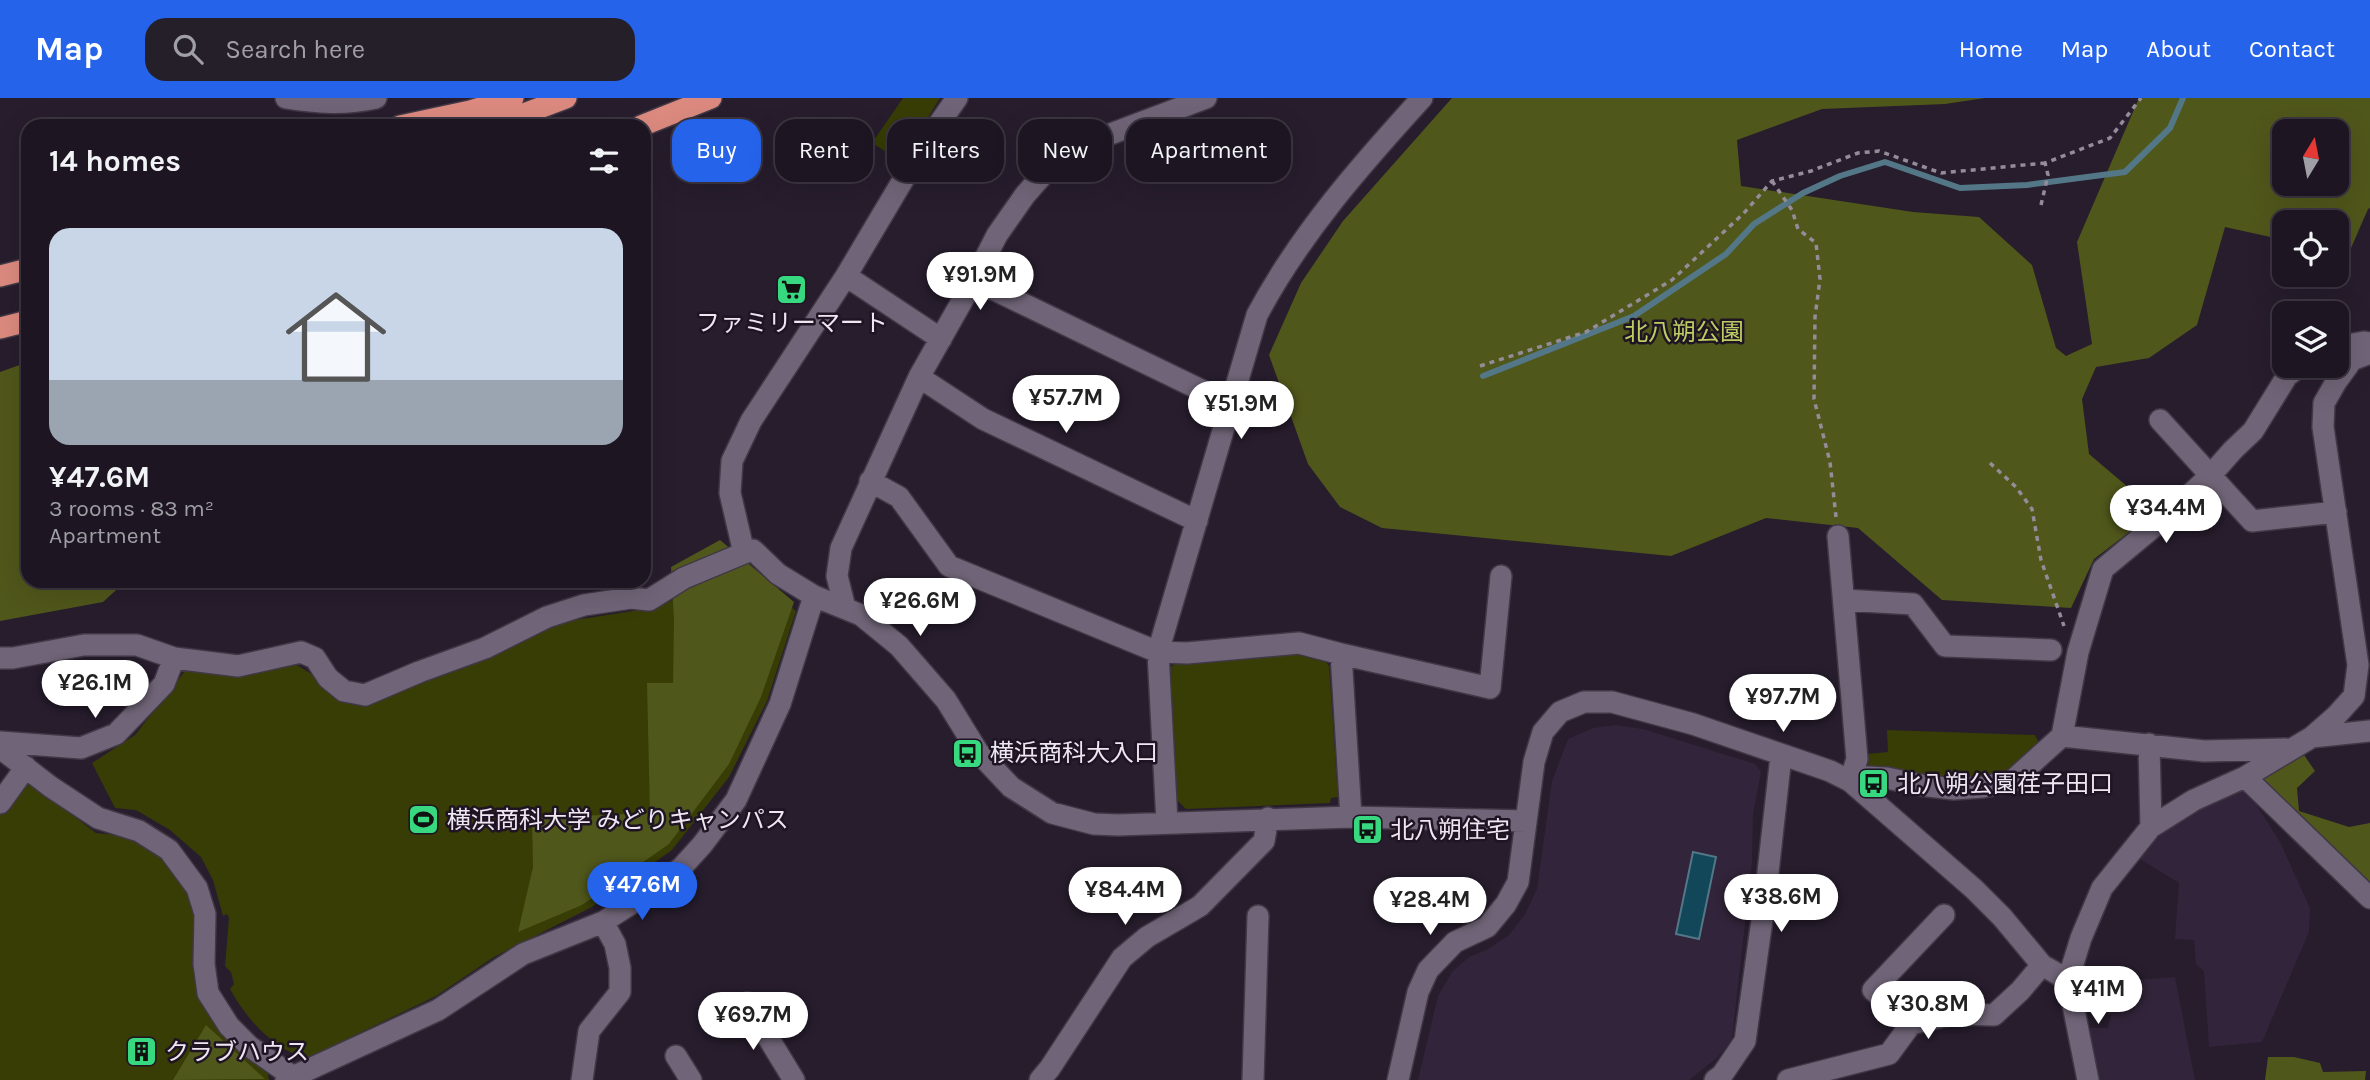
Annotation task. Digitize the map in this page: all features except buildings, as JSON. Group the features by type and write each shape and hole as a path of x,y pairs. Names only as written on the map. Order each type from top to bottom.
{"highway":[{"path":"433,119 513,98"},
{"path":"510,119 566,98"},
{"path":"651,122 711,98"},
{"path":"0,276 21,270"},
{"path":"0,328 21,323"}],"street":[{"path":"286,98 324,104 360,102 376,98"},
{"path":"744,553 730,493 732,461 751,421 846,276 922,148 956,98"},
{"path":"845,608 837,576 841,548 870,481 919,377 997,235 1025,195 1063,152 1206,98"},
{"path":"1167,822 1158,652 1257,315 1278,275 1361,165 1422,98"},
{"path":"846,276 941,339"},
{"path":"974,281 1230,404"},
{"path":"2349,345 2370,343"},
{"path":"2088,1080 2068,980 2081,938 2102,888 2129,851 2151,827 2194,800 2245,777 2312,737 2354,696 2358,665 2323,427 2323,403 2352,360 2370,353"},
{"path":"919,377 983,419 1197,521"},
{"path":"1850,779 1887,778 1954,789 1983,787 2012,781 2062,736 2078,652 2103,569 2210,477 2232,450 2253,431 2286,378"},
{"path":"2160,420 2252,521 2336,512"},
{"path":"870,481 899,497 949,566 1158,652 1187,653 1299,643 1490,688 1501,576"},
{"path":"1838,536 1857,759 1850,779"},
{"path":"0,658 84,645 137,645 174,658 238,666 301,652 315,658 328,678 344,691 365,695 485,648 547,617 584,604 631,598 649,600 684,578 753,550 778,575 814,596 861,615 899,646 946,700 978,752 1012,787 1052,813 1094,824 1351,817 1526,821"},
{"path":"0,748 99,818 139,831 169,850 197,888 205,915 204,964 208,993 229,1026 289,1078 438,1010 523,954 603,922 659,886 682,867 736,800 780,704 814,596"},
{"path":"1844,600 1913,604 1945,646 2051,650"},
{"path":"1341,654 1351,817"},
{"path":"0,742 82,748 116,734 164,684 174,658"},
{"path":"1398,1080 1418,992 1428,970 1455,942 1487,927 1506,904 1518,882 1535,762 1543,732 1560,712 1584,702 1612,702 1680,720 1850,779 1968,894 2002,916 2042,965 2068,980"},
{"path":"2312,737 2370,732"},
{"path":"2062,736 2204,751 2289,749"},
{"path":"2149,744 2151,827"},
{"path":"1715,1080 1722,1075 1745,1041 1781,756"},
{"path":"0,803 26,767"},
{"path":"2245,777 2370,898"},
{"path":"1040,1080 1122,958 1147,937 1200,906 1264,841 1268,818"},
{"path":"1911,1024 1873,990 1944,915"},
{"path":"1253,1080 1258,916"},
{"path":"582,1080 589,1031 620,992 620,968 615,944 603,922"},
{"path":"1788,1080 1888,1054 1911,1024 1953,1014 1994,1015 2020,991 2042,965"},
{"path":"747,1003 794,1080"},
{"path":"676,1056 691,1080"}],"path":[{"path":"1480,366 1586,332 1672,280 1743,214 1772,181 1811,171 1858,153 1879,151 1941,173 2045,163 2110,138 2141,98"},
{"path":"2041,205 2048,176 2045,163"},
{"path":"1772,181 1792,211 1798,229 1816,243 1820,279 1815,317 1814,399 1830,462 1838,536"},
{"path":"1990,463 2016,487 2032,509 2041,560 2069,641 2078,652"}],"shaded area":[{"path":"1616,725 1643,729 1755,764 1761,772 1753,815 1752,862 1732,1039 1718,1057 1689,1080 1418,1080 1438,996 1452,972 1469,957 1488,949 1509,935 1525,914 1537,889 1552,781 1568,739 1593,728"},
{"path":"2244,785 2280,842 2310,908 2309,932 2262,1042 2209,1047 2204,971 2196,964 2194,940 2175,939 2179,883 2140,859 2162,832 2189,814"},
{"path":"2175,977 2195,1080 2099,1080 2088,1031 2090,1028 2108,1028 2111,1015 2088,1011 2089,984"}],"green space":[{"path":"903,98 940,98 927,119 889,119"},
{"name":"北八朔公園","path":"1452,98 1985,98 1945,104 1822,109 1737,140 1741,186 1913,212 1979,217 2032,265 2056,348 2066,356 2092,344 2077,242 2139,98 2370,98 2370,208 2349,253 2349,210 2272,210 2272,237 2225,227 2197,325 2149,358 2096,367 2082,399 2089,454 2142,499 2149,517 2094,559 2071,608 1942,600 1858,528 1766,518 1671,556 1382,528 1340,507 1308,464 1269,355 1301,283 1343,221"},
{"path":"887,121 887,152 873,142"},
{"path":"21,364 21,588 118,588 103,602 0,621 0,372"},
{"path":"720,540 794,602 761,697 729,764 669,844 582,905 518,932 533,867 532,818 650,813 647,683 673,683 671,567"},
{"name":"横浜商科大学 みどりキャンパス","path":"741,565 796,611 767,701 729,777 672,850 592,907 494,957 436,996 306,1059 271,1040 244,1011 230,989 234,984 231,972 225,966 229,918 227,914 223,916 213,880 201,857 170,830 136,810 115,808 92,763 135,735 185,671 292,662 360,704 555,623 659,607"},
{"path":"1301,653 1302,656 1326,662 1329,666 1338,797 1331,798 1330,803 1186,809 1175,798 1167,670 1176,663"},
{"path":"1887,730 2035,735 2039,743 2012,775 1957,782 1871,768 1865,759 1867,754 1888,752"},
{"path":"2302,752 2315,771 2297,788 2299,811 2349,827 2370,823 2370,887 2258,780"},
{"path":"24,782 29,782 96,833 126,836 155,852 177,872 188,890 197,921 195,970 240,1050 268,1073 269,1080 0,1080 0,811"},
{"path":"206,1025 265,1079 173,1080"},
{"path":"2268,1057 2294,1057 2320,1063 2323,1072 2366,1071 2365,1080 2265,1080"}],"water":[{"path":"1693,852 1716,857 1699,939 1676,934"}],"waterway":[{"path":"1483,376 1634,316 1726,254 1754,224 1803,193 1840,176 1885,162 1960,188 2027,185 2125,172 2170,128 2183,98"}],"place":[{"name":"ファミリーマート","path":"792,289"},
{"name":"横浜商科大入口","path":"967,753"},
{"name":"北八朔公園荏子田口","path":"1874,784"},
{"name":"横浜商科大学 みどりキャンパス","path":"424,820"},
{"name":"北八朔住宅","path":"1367,830"},
{"name":"クラブハウス","path":"142,1052"}]}
